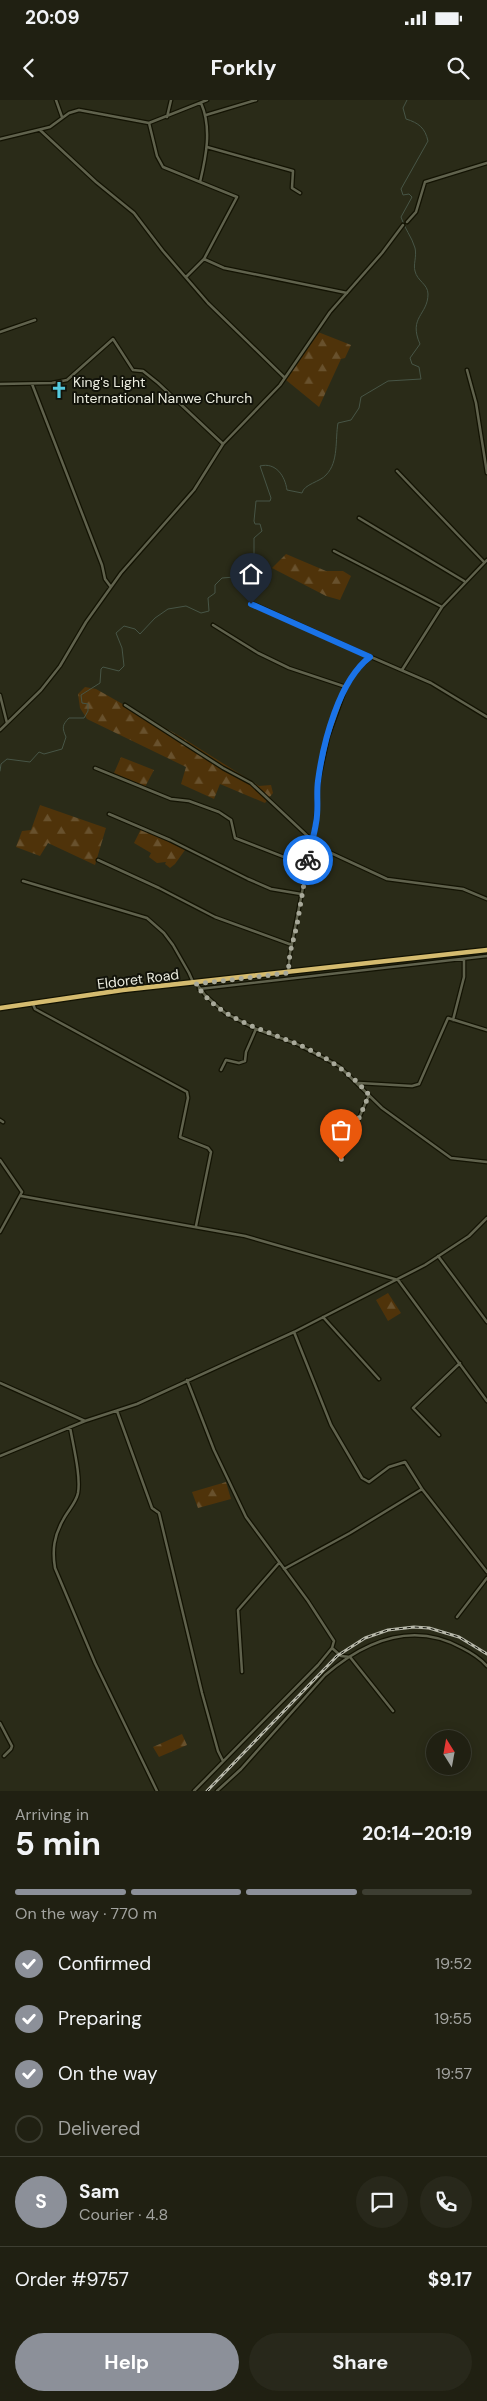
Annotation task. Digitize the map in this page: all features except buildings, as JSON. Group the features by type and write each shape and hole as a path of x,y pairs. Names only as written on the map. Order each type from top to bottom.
{"highway":[{"name":"Eldoret Road","path":"0,1008 123,990 194,984 487,950"}],"street":[{"path":"56,100 62,118"},
{"path":"167,117 171,100"},
{"path":"0,139 50,127 62,118 79,110 149,123 207,100"},
{"path":"206,115 256,100"},
{"path":"200,182 207,147 206,115 201,102"},
{"path":"149,123 161,165 238,198 204,259 186,277"},
{"path":"40,130 96,182 134,213 186,277 223,318 284,377"},
{"path":"207,147 293,171 292,188 300,193"},
{"path":"407,222 414,215 423,186 429,180 487,163"},
{"path":"0,730 41,690 60,666 110,587 194,490 223,444 247,420 284,377 313,334 382,253 403,225"},
{"path":"204,259 224,268 347,292"},
{"path":"0,332 35,320"},
{"path":"0,384 32,384 67,380 113,339 133,370 143,372 158,382 223,444"},
{"path":"467,370 476,404 486,457 487,473"},
{"path":"32,384 110,587"},
{"path":"397,471 486,561 464,581 442,607 402,670"},
{"path":"359,518 464,581"},
{"path":"334,551 442,607"},
{"path":"251,604 402,670 449,693 487,717"},
{"path":"213,624 258,653 289,668 346,687"},
{"path":"288,973 301,894 313,841 320,768 334,718 346,687 357,669 370,657"},
{"path":"0,695 6,723"},
{"path":"126,705 223,768 251,783 313,841 331,853 379,876 463,889 487,899"},
{"path":"96,768 171,799 189,801 219,812 230,820 235,838 307,866"},
{"path":"109,814 170,840 248,879 271,888 301,894"},
{"path":"98,860 159,888 215,917 292,944"},
{"path":"23,881 147,918 164,933 194,984 220,1009 256,1029 283,1038 339,1066 382,1108 453,1160 487,1162"},
{"path":"200,989 487,956"},
{"path":"453,1021 461,992 464,959"},
{"path":"34,1004 35,1009 187,1092 188,1098 180,1137 208,1148 211,1152 196,1226"},
{"path":"358,1083 412,1086 420,1084 426,1073 445,1021 449,1018 453,1021 487,1030"},
{"path":"221,1070 226,1060 239,1063 245,1061 246,1052 256,1029"},
{"path":"341,1160 369,1095"},
{"path":"0,1160 22,1191 0,1232"},
{"path":"21,1196 196,1226 313,1254 398,1280 487,1401"},
{"path":"0,1456 70,1427 138,1404 294,1332 398,1280 469,1236 487,1218"},
{"path":"438,1256 487,1322"},
{"path":"323,1317 379,1378"},
{"path":"294,1332 331,1425 362,1478 369,1482 389,1467 405,1462 422,1490 487,1572"},
{"path":"439,1435 413,1408 460,1363"},
{"path":"187,1380 214,1450 246,1517 334,1641 332,1648 318,1665 194,1791"},
{"path":"0,1382 86,1421"},
{"path":"116,1411 152,1508 159,1513 202,1693 218,1750 223,1761"},
{"path":"70,1427 78,1491 75,1502 63,1519 55,1539 52,1552 55,1568 95,1663 157,1791"},
{"path":"284,1569 350,1533 422,1490"},
{"path":"242,1672 238,1610 279,1563"},
{"path":"457,1617 487,1578"},
{"path":"217,1791 241,1769 313,1687 340,1663 372,1645 389,1639 429,1635 448,1640 474,1654 487,1666"},
{"path":"332,1648 341,1656 350,1657 393,1711"},
{"path":"340,1663 341,1656"},
{"path":"0,1724 12,1748 4,1756"}],"green space":[{"path":"318,332 351,345 345,358 341,359 319,407 286,380"},
{"path":"286,554 326,571 343,571 351,576 340,600 326,596 272,568"},
{"path":"85,687 96,689 181,737 259,786 271,785 273,793 265,803 220,784 214,799 181,784 186,767 87,719 80,708 78,694"},
{"path":"121,757 154,770 145,787 114,773"},
{"path":"40,805 106,828 95,865 48,843 40,856 16,847 22,831 31,830"},
{"path":"141,829 185,850 175,864 170,868 165,864 166,862 157,863 149,857 151,853 134,843"},
{"path":"388,1293 401,1313 388,1321 376,1300"},
{"path":"226,1482 231,1499 198,1508 192,1492"},
{"path":"182,1734 187,1745 159,1757 153,1747"}],"waterway":[{"path":"0,771 1,764 7,759 30,762 39,752 44,754 62,749 66,737 63,729 65,723 69,718 84,718 88,711 88,704 82,703 81,695 100,683 101,669 103,667 119,671 124,666 122,648 116,633 124,626 135,629 140,634 155,618 168,609 186,606 201,613 209,611 208,598 215,593 215,585 222,578 235,577 247,557 254,554 254,538 262,531 260,524 255,524 254,521 256,501 270,501 271,498 260,466 266,465 275,468 282,475 287,490 302,493 306,487 326,475 330,470 335,457 338,423 351,420 359,408 361,397 388,381 421,379 419,367 412,364 410,358 420,344 416,328 427,301 428,291 416,274 415,248 401,217 412,197 409,194 403,195 401,189 428,141 421,127 406,119 403,108 407,100"}],"railway":[{"path":"207,1791 337,1656 365,1638 388,1630 414,1627 429,1628 459,1637 487,1654"}],"way so far":[{"path":"308,860 301,894 300,912 288,964 288,973 196,984 225,1013 256,1029 297,1044 333,1063 346,1071 369,1095 341,1160"}],"place":[{"name":"King's Light International Nanwe Church","path":"59,390"}],"route":[{"path":"251,604 370,657 362,663 352,676 342,695 334,718 320,768 318,809 308,860"}]}
